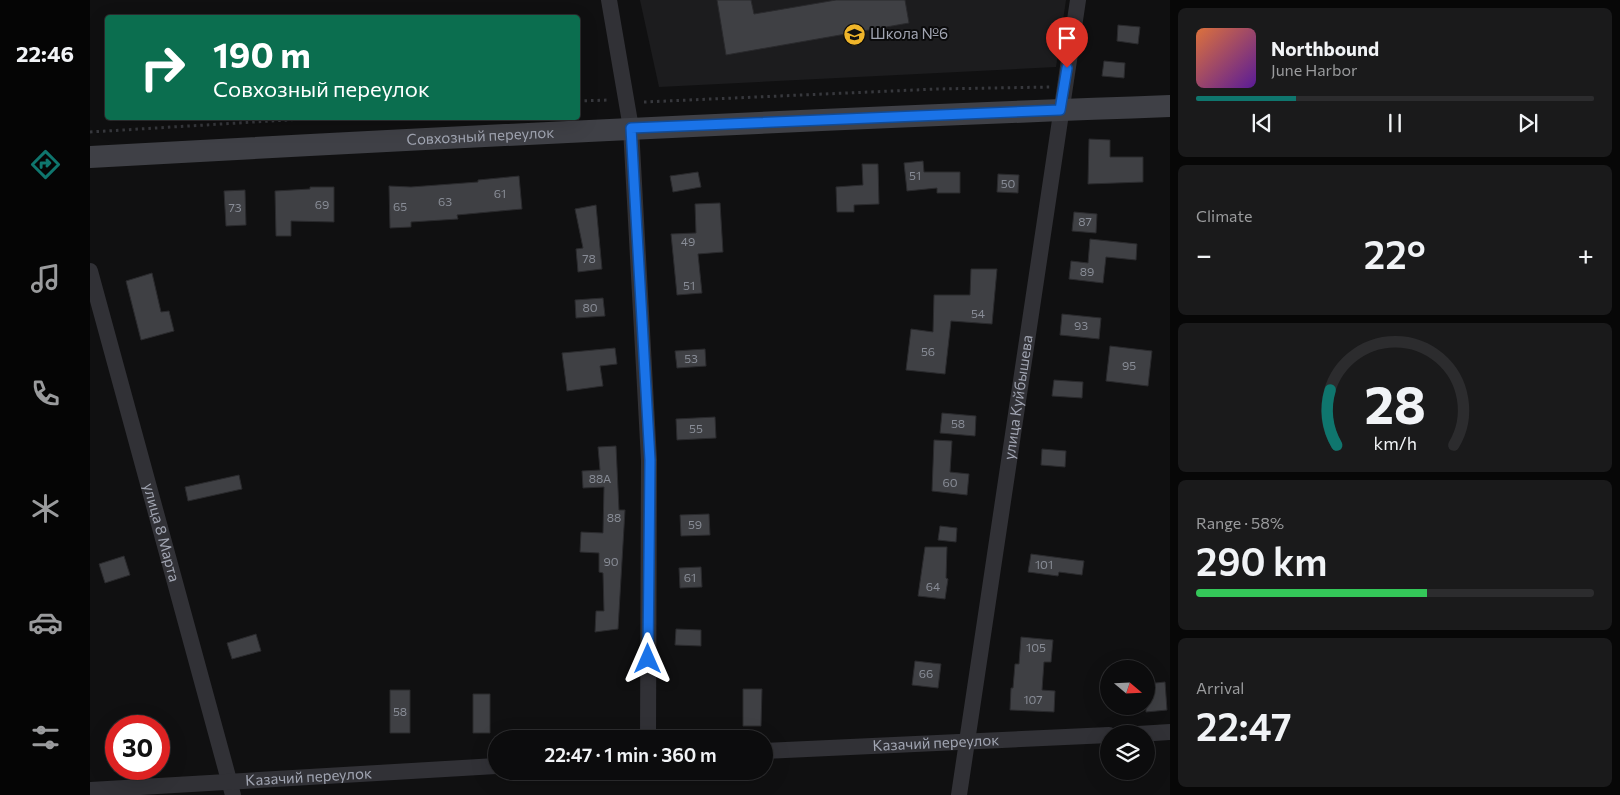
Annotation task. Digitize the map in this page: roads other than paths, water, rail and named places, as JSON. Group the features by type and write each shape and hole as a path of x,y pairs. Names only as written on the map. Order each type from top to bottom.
{"street":[{"path":"609,0 631,128 650,460 648,730"},
{"name":"улица Куйбышева","path":"959,795 1060,110 1078,0"},
{"name":"Совхозный переулок","path":"90,157 631,128 1170,106"},
{"name":"улица 8 Марта","path":"90,271 231,788"},
{"path":"1155,733 1170,732"},
{"name":"Казачий переулок","path":"773,752 1100,735"},
{"name":"Казачий переулок","path":"90,790 231,788 488,767"}],"place":[{"name":"Школа №6","path":"854,34"}]}
